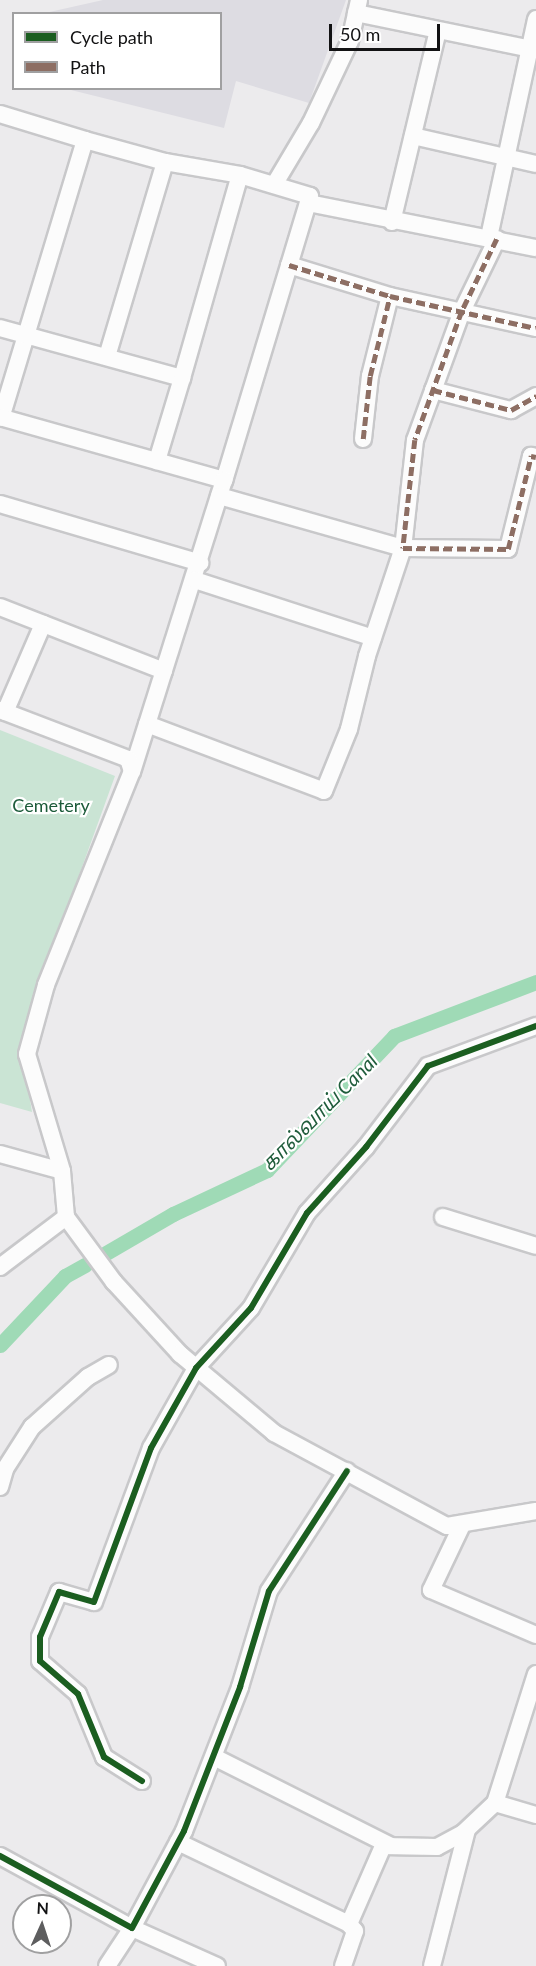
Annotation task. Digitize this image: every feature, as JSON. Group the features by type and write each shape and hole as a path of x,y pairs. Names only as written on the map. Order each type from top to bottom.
{"street":[{"path":"274,185 311,123 350,41 357,7 438,30 533,50"},
{"path":"147,724 324,791 349,729 373,638 403,548 415,440 462,311 493,238 506,157 533,50 536,19"},
{"path":"392,222 438,30"},
{"path":"0,114 165,162 240,175 310,196 200,563 132,771 46,985 27,1054 62,1171 66,1217 114,1282 196,1368 274,1433 447,1526 536,1511"},
{"path":"412,136 536,164"},
{"path":"85,140 1,418 157,461 222,488 403,548 508,549 531,456 536,457"},
{"path":"107,357 165,162"},
{"path":"157,461 240,175"},
{"path":"308,203 392,222 493,238 536,248"},
{"path":"289,265 390,296 536,328"},
{"path":"363,440 370,375 390,296"},
{"path":"0,328 182,378"},
{"path":"433,390 510,410 536,396"},
{"path":"0,504 200,563"},
{"path":"195,579 373,638"},
{"path":"0,607 164,671"},
{"path":"43,624 3,711 128,759 132,771"},
{"path":"142,1781 104,1757 78,1694 40,1661 40,1637 59,1592 94,1602 151,1448 196,1368 251,1308 307,1213 366,1147 428,1066 536,1026"},
{"path":"0,1154 62,1171"},
{"path":"0,1267 66,1217"},
{"path":"443,1217 536,1246"},
{"path":"0,1487 5,1468 32,1427 88,1377 109,1365"},
{"path":"107,1966 132,1928 178,1842 214,1758 269,1591 347,1471"},
{"path":"462,1525 431,1590 536,1635"},
{"path":"349,1924 383,1846 437,1846 467,1830 495,1803 536,1674"},
{"path":"214,1758 391,1846"},
{"path":"495,1803 536,1815"},
{"path":"432,1966 467,1830"},
{"path":"178,1842 349,1924 355,1931 343,1966"},
{"path":"0,1856 132,1928 217,1966"}],"shaded area":[{"path":"103,0 346,0 309,103 236,81 224,128 71,90 222,90 222,12 49,12"}],"green space":[{"name":"Cemetery","path":"0,730 115,776 35,997 28,1087 32,1112 0,1103"}],"waterway":[{"name":"கால்வாய் Canal","path":"106,1253 173,1214 267,1170 394,1036 536,982"},
{"name":"கால்வாய் Canal","path":"0,1345 65,1276 85,1265"}],"marked path":[{"path":"497,239 462,311 415,440 403,548 508,549 531,456 536,457"},
{"path":"289,265 390,296 536,328"},
{"path":"363,439 370,376 390,296"},
{"path":"433,390 511,410 536,396"}],"cycle path":[{"path":"142,1781 104,1757 78,1694 40,1661 40,1637 59,1592 94,1602 151,1448 196,1368 251,1308 307,1213 366,1147 428,1066 536,1026"},
{"path":"0,1856 132,1928 184,1831 240,1687 269,1591 347,1471"}]}
